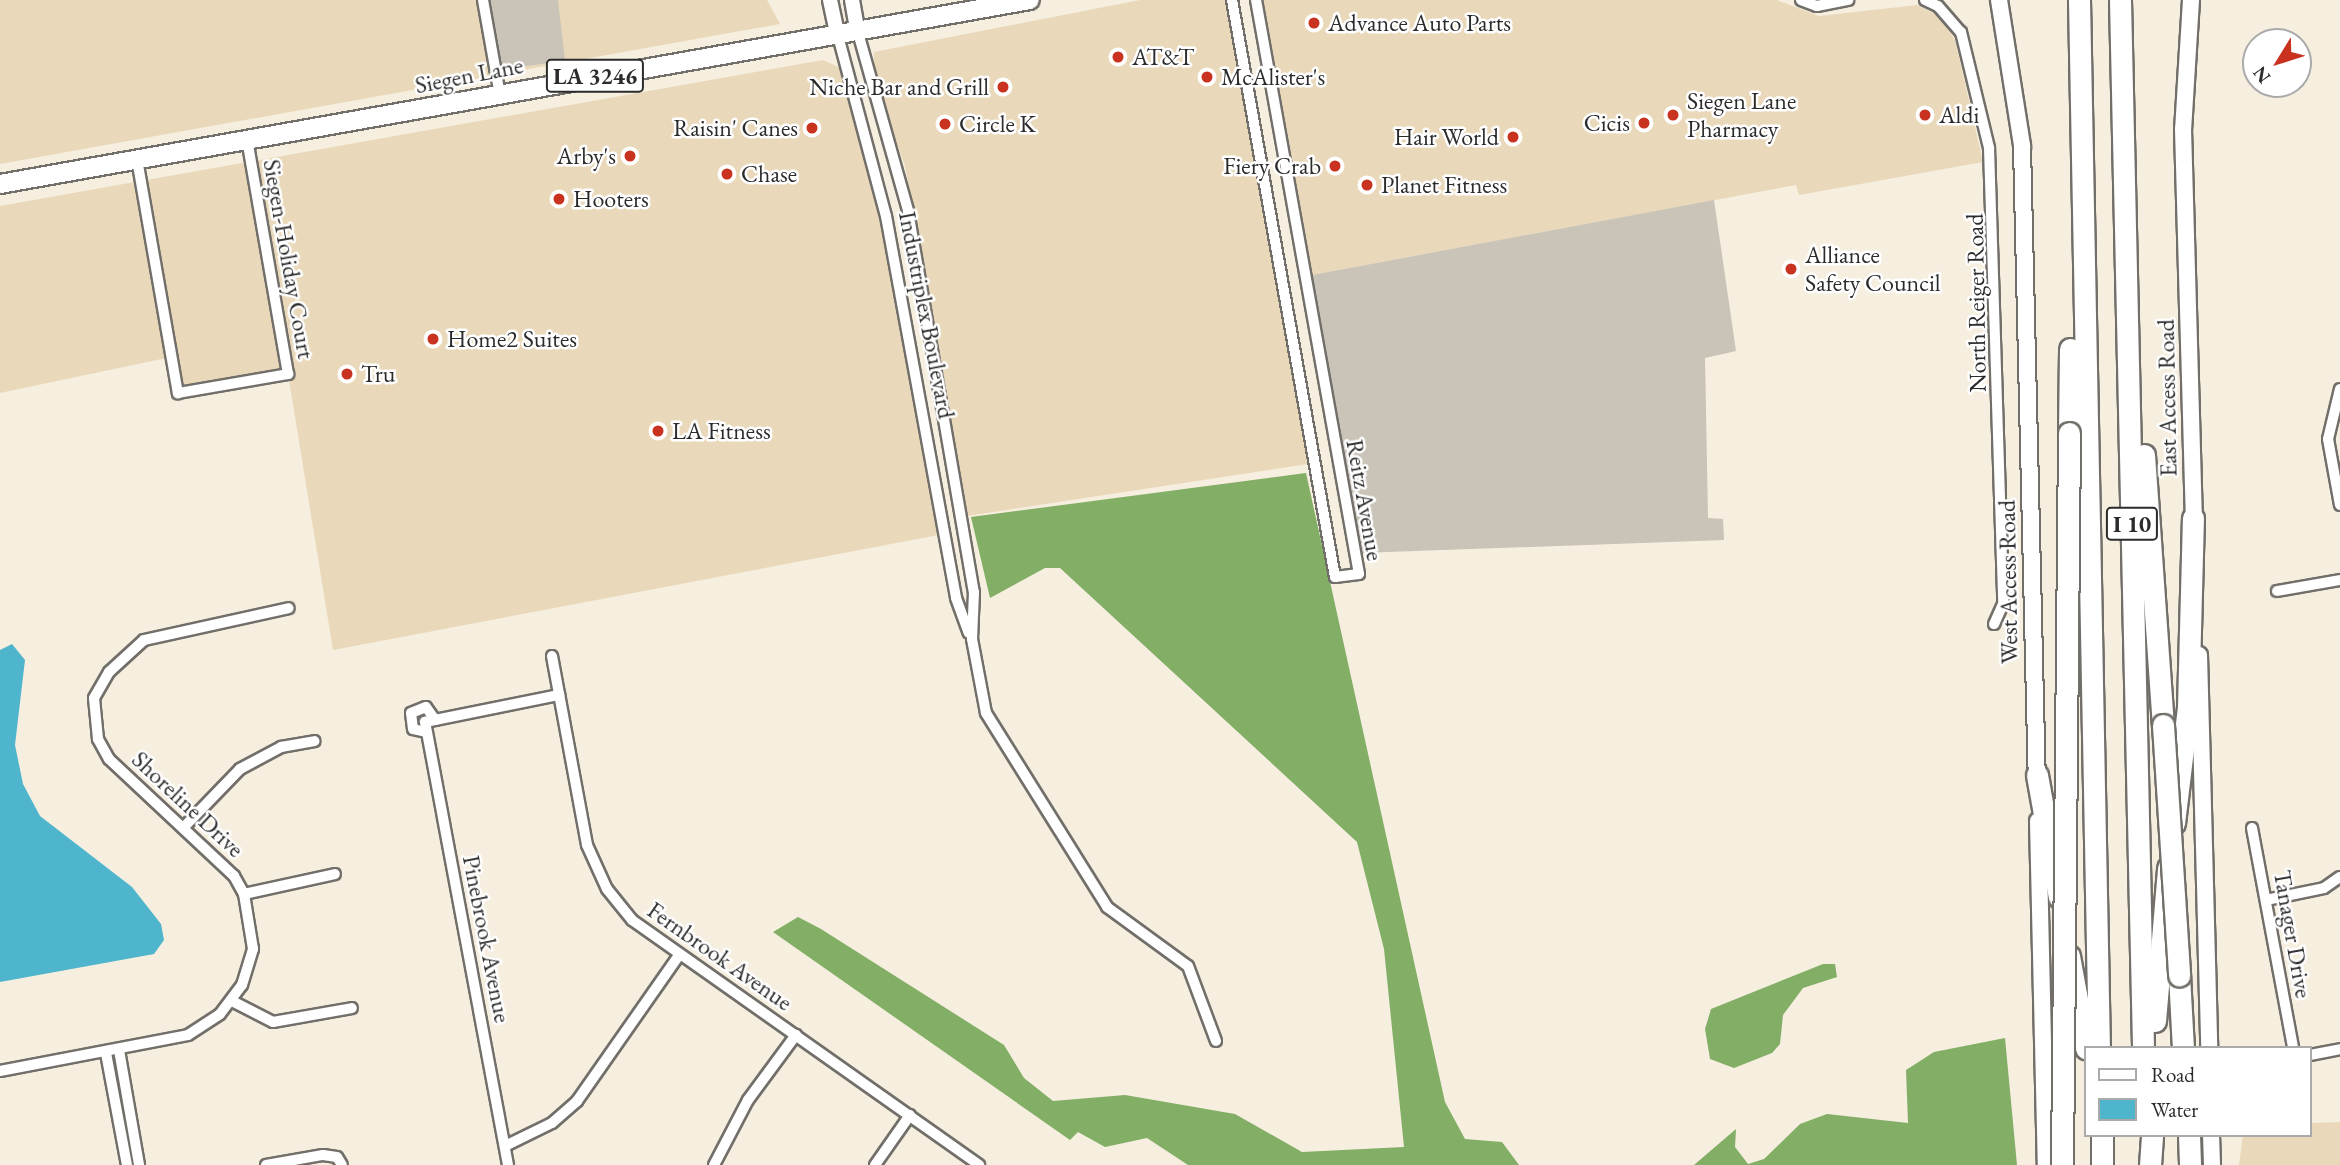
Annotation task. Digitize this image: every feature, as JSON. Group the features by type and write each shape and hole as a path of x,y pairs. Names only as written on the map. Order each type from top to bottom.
{"highway":[{"name":"I 10","path":"2079,0 2099,1046"},
{"name":"I 10","path":"2120,0 2143,1046"},
{"path":"2062,1165 2071,168 2081,74"},
{"path":"2126,239 2163,725 2183,1046"},
{"path":"2155,1046 2161,915 2188,706 2193,518"},
{"path":"2037,775 2086,1046"},
{"path":"2102,1137 2102,1165"},
{"path":"2144,1137 2147,1165"},
{"path":"2147,1165 2151,1137"},
{"path":"2189,1137 2190,1165"}],"main road":[{"name":"Siegen Lane","path":"0,184 836,32 1029,0"},
{"name":"West Access Road","path":"1999,0 2022,146 2046,1165"},
{"name":"East Access Road","path":"2192,0 2183,129 2209,1046"},
{"path":"2211,1137 2212,1163"}],"street":[{"path":"483,0 500,95"},
{"name":"Industriplex Boulevard","path":"830,0 836,32 886,216 956,598 972,639 986,713 1019,774 1107,907 1188,966 1216,1041"},
{"name":"Industriplex Boulevard","path":"852,0 857,29 908,211 974,592 972,639"},
{"name":"Reitz Avenue","path":"1232,0 1335,577 1359,574 1256,0"},
{"path":"1801,0 1817,6 1848,0"},
{"name":"North Reiger Road","path":"1925,0 1938,6 1961,32 1989,148 2003,604 1994,624"},
{"name":"Siegen-Holiday Court","path":"137,159 178,393 288,374 247,139"},
{"path":"2340,389 2329,439 2340,505"},
{"path":"2277,591 2340,580"},
{"name":"Shoreline Drive","path":"232,1001 253,949 244,894 184,827 109,759 93,717 100,685 132,648 160,633 289,608"},
{"name":"Fernbrook Avenue","path":"552,656 587,845 607,889 632,920 678,957 796,1035 979,1165"},
{"name":"Pinebrook Avenue","path":"508,1165 429,725 559,695"},
{"path":"184,827 240,769 281,747 314,741"},
{"name":"Tanager Drive","path":"2252,828 2293,1046"},
{"path":"244,894 335,874"},
{"path":"2266,900 2324,888 2340,877"},
{"path":"505,1146 552,1123 578,1101 678,957"},
{"path":"0,1071 119,1051 188,1035 232,1001 273,1021 352,1008"},
{"path":"714,1165 736,1119 796,1035"},
{"path":"2312,1055 2340,1049"},
{"path":"119,1051 139,1165"},
{"path":"106,1053 127,1165"},
{"path":"875,1165 910,1115"},
{"path":"266,1165 340,1161"}],"shaded area":[{"path":"0,0 767,0 780,24 0,164"},
{"path":"483,0 558,0 565,61 496,70"},
{"path":"1140,0 1226,0 1308,464 967,516 905,166 874,79 874,52"},
{"path":"1261,0 1777,0 1819,16 1917,5 1939,16 1955,40 1983,162 1799,195 1796,185 1312,275"},
{"path":"823,60 843,69 870,152 944,534 333,650 288,374 178,393 171,357 0,393 0,206"},
{"path":"1714,200 1736,351 1705,358 1708,518 1723,519 1724,540 1360,553 1312,275"},
{"path":"2340,1122 2340,1165 2239,1165 2243,1137 2312,1137 2312,1123"}],"green space":[{"path":"1306,473 1445,1102 1465,1139 1502,1142 1519,1165 1188,1165 1147,1138 1105,1147 1078,1132 1070,1140 773,932 798,917 821,929 1004,1045 1024,1078 1053,1101 1125,1095 1235,1114 1302,1152 1404,1147 1384,949 1357,842 1060,568 1045,568 990,598 971,517"},
{"path":"1823,964 1835,964 1837,977 1803,988 1783,1015 1780,1044 1772,1053 1734,1068 1710,1059 1705,1029 1711,1009"},
{"path":"2005,1038 2017,1165 1694,1165 1736,1129 1735,1147 1748,1164 1764,1159 1800,1124 1827,1114 1908,1123 1906,1070 1934,1052"}],"water":[{"path":"12,644 25,660 15,745 23,784 40,816 132,887 161,924 164,940 154,954 0,982 0,650"}],"place":[{"name":"Advance Auto Parts","path":"1314,23"},
{"name":"AT&T","path":"1118,57"},
{"name":"McAlister's","path":"1207,77"},
{"name":"Niche Bar and Grill","path":"1003,87"},
{"name":"Siegen Lane Pharmacy","path":"1673,115"},
{"name":"Aldi","path":"1925,115"},
{"name":"Cicis","path":"1644,123"},
{"name":"Circle K","path":"945,124"},
{"name":"Raisin' Canes","path":"812,128"},
{"name":"Hair World","path":"1513,137"},
{"name":"Arby's","path":"630,156"},
{"name":"Fiery Crab","path":"1335,166"},
{"name":"Chase","path":"727,174"},
{"name":"Planet Fitness","path":"1367,185"},
{"name":"Hooters","path":"559,199"},
{"name":"Alliance Safety Council","path":"1791,269"},
{"name":"Home2 Suites","path":"433,339"},
{"name":"Tru","path":"347,374"},
{"name":"LA Fitness","path":"658,431"}]}
